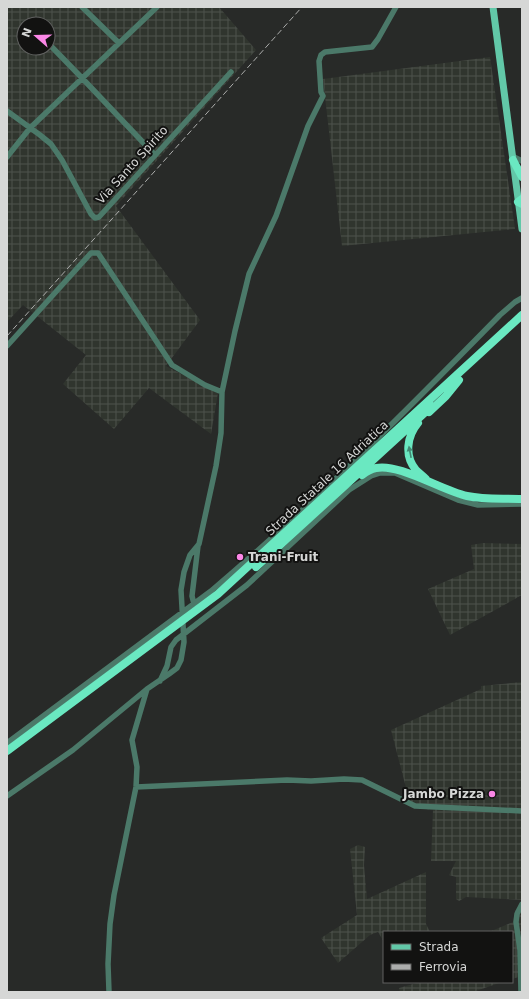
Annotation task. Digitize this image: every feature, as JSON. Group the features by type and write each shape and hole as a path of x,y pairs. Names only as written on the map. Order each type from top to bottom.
{"highway":[{"path":"513,158 522,177"},
{"name":"Strada Statale 16 Adriatica","path":"7,752 218,594 522,315"},
{"name":"Strada Statale 16 Adriatica","path":"7,756 224,596 339,492 522,322"},
{"path":"431,483 416,470 412,463 408,445 410,436 420,421 446,396 459,380"},
{"path":"339,492 369,470 376,468 393,468 431,483 477,498 521,500"}],"main road":[{"path":"493,7 513,158 521,202 522,229"}],"street":[{"path":"82,7 119,43"},
{"path":"7,157 30,128 157,7"},
{"path":"194,604 192,596 199,544 216,466 220,433 222,392 235,331 249,274 276,216 308,126 323,96 319,67 321,55 325,52 372,47 396,7"},
{"path":"56,51 155,156"},
{"name":"Via Santo Spirito","path":"7,111 40,134 51,144 62,160 91,214 95,218 100,217 231,72"},
{"path":"513,158 522,161"},
{"path":"7,346 91,253 98,253 172,365 205,385 222,392"},
{"path":"7,743 194,604 240,567 404,413 500,315 522,298"},
{"path":"160,681 167,666 171,647 176,640 247,585 349,490 371,476 380,473 395,473 458,500 478,505 521,500"},
{"path":"7,796 73,750 147,689 177,668 181,660 184,642 182,590 186,562 199,544"},
{"path":"109,992 108,964 110,924 114,895 136,787 137,767 132,740 147,689"},
{"path":"136,787 287,780 311,781 344,778 362,780 415,806 522,811"},
{"path":"521,992 520,950 516,922 517,914 522,904"}],"shaded area":[{"path":"7,7 219,7 256,50 116,206 200,320 166,366 218,393 211,434 149,388 114,429 63,384 86,355 23,305 7,322"},
{"path":"490,57 515,229 342,246 323,79"},
{"path":"483,543 522,544 522,595 450,635 428,589 474,569 471,545"},
{"path":"522,682 522,900 466,897 459,901 456,899 456,877 449,875 456,861 431,861 433,810 411,807 391,730 481,689 481,686"},
{"path":"358,845 365,847 364,865 367,899 426,872 426,924 430,931 383,931 383,940 378,932 370,935 338,963 321,938 357,915 350,849"},
{"path":"522,901 522,976 513,979 513,931 491,931 513,922 515,911"},
{"path":"416,983 499,983 473,992 400,992 399,988"}],"railway":[{"path":"7,336 302,7"}],"place":[{"name":"Trani-Fruit","path":"240,557"},
{"name":"Jambo Pizza","path":"492,794"}]}
